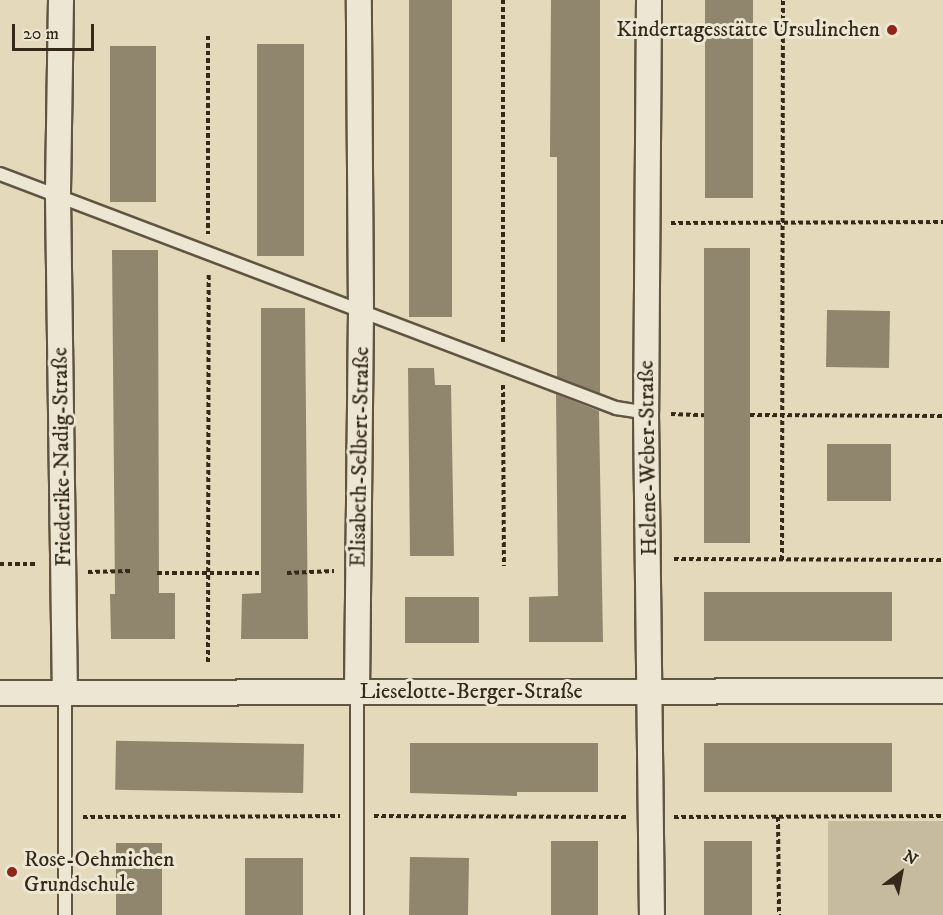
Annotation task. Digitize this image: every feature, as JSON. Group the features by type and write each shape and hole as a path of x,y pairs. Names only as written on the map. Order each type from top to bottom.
{"street":[{"name":"Friederike-Nadig-Straße","path":"61,0 58,198 65,694"},
{"name":"Elisabeth-Selbert-Straße","path":"357,693 361,312 358,0"},
{"name":"Helene-Weber-Straße","path":"648,0 646,413 652,915"},
{"name":"Lieselotte-Berger-Straße","path":"0,693 943,691"}],"lane":[{"path":"0,174 58,198 208,252 616,408 646,413"},
{"name":"Elisabeth-Selbert-Straße","path":"357,693 357,915"},
{"name":"Friederike-Nadig-Straße","path":"64,915 65,694"}],"path":[{"path":"503,0 504,566"},
{"path":"782,560 783,0"},
{"path":"208,36 208,662"},
{"path":"647,223 943,222"},
{"path":"646,413 704,415"},
{"path":"750,416 943,416"},
{"path":"649,559 943,560"},
{"path":"0,564 130,571"},
{"path":"287,573 358,570"},
{"path":"158,573 260,573"},
{"path":"64,817 943,816"},
{"path":"778,817 779,915"}],"shaded area":[{"path":"828,821 943,821 943,915 828,915"}],"building":[{"path":"409,0 452,0 452,317 409,317"},
{"path":"551,0 600,0 600,393 557,377 557,157 550,157"},
{"path":"705,0 753,0 753,198 705,198"},
{"path":"257,44 304,44 304,256 257,256"},
{"path":"110,46 156,46 156,202 110,202"},
{"path":"704,248 750,248 750,543 704,543"},
{"path":"112,250 158,250 159,593 175,593 175,639 111,639 110,594 115,594"},
{"path":"261,308 305,308 308,639 241,639 242,594 261,593"},
{"path":"827,310 890,311 889,368 826,367"},
{"path":"408,368 434,368 435,385 451,385 454,556 410,556"},
{"path":"556,394 599,411 603,642 529,642 529,597 558,596"},
{"path":"827,444 891,444 891,501 827,501"},
{"path":"704,592 892,592 892,641 704,641"},
{"path":"405,597 479,597 479,643 405,643"},
{"path":"116,741 304,744 303,793 115,790"},
{"path":"410,743 598,743 598,792 517,792 517,796 410,793"},
{"path":"704,743 892,743 892,792 704,792"},
{"path":"551,841 598,841 598,915 551,915"},
{"path":"704,841 752,841 752,915 704,915"},
{"path":"116,843 162,843 162,915 116,915"},
{"path":"410,857 469,858 468,915 409,915"},
{"path":"245,858 303,858 303,915 245,915"}],"place":[{"name":"Kindertagesstätte Ursulinchen","path":"892,30"},
{"name":"Rose-Oehmichen Grundschule","path":"12,872"}]}
